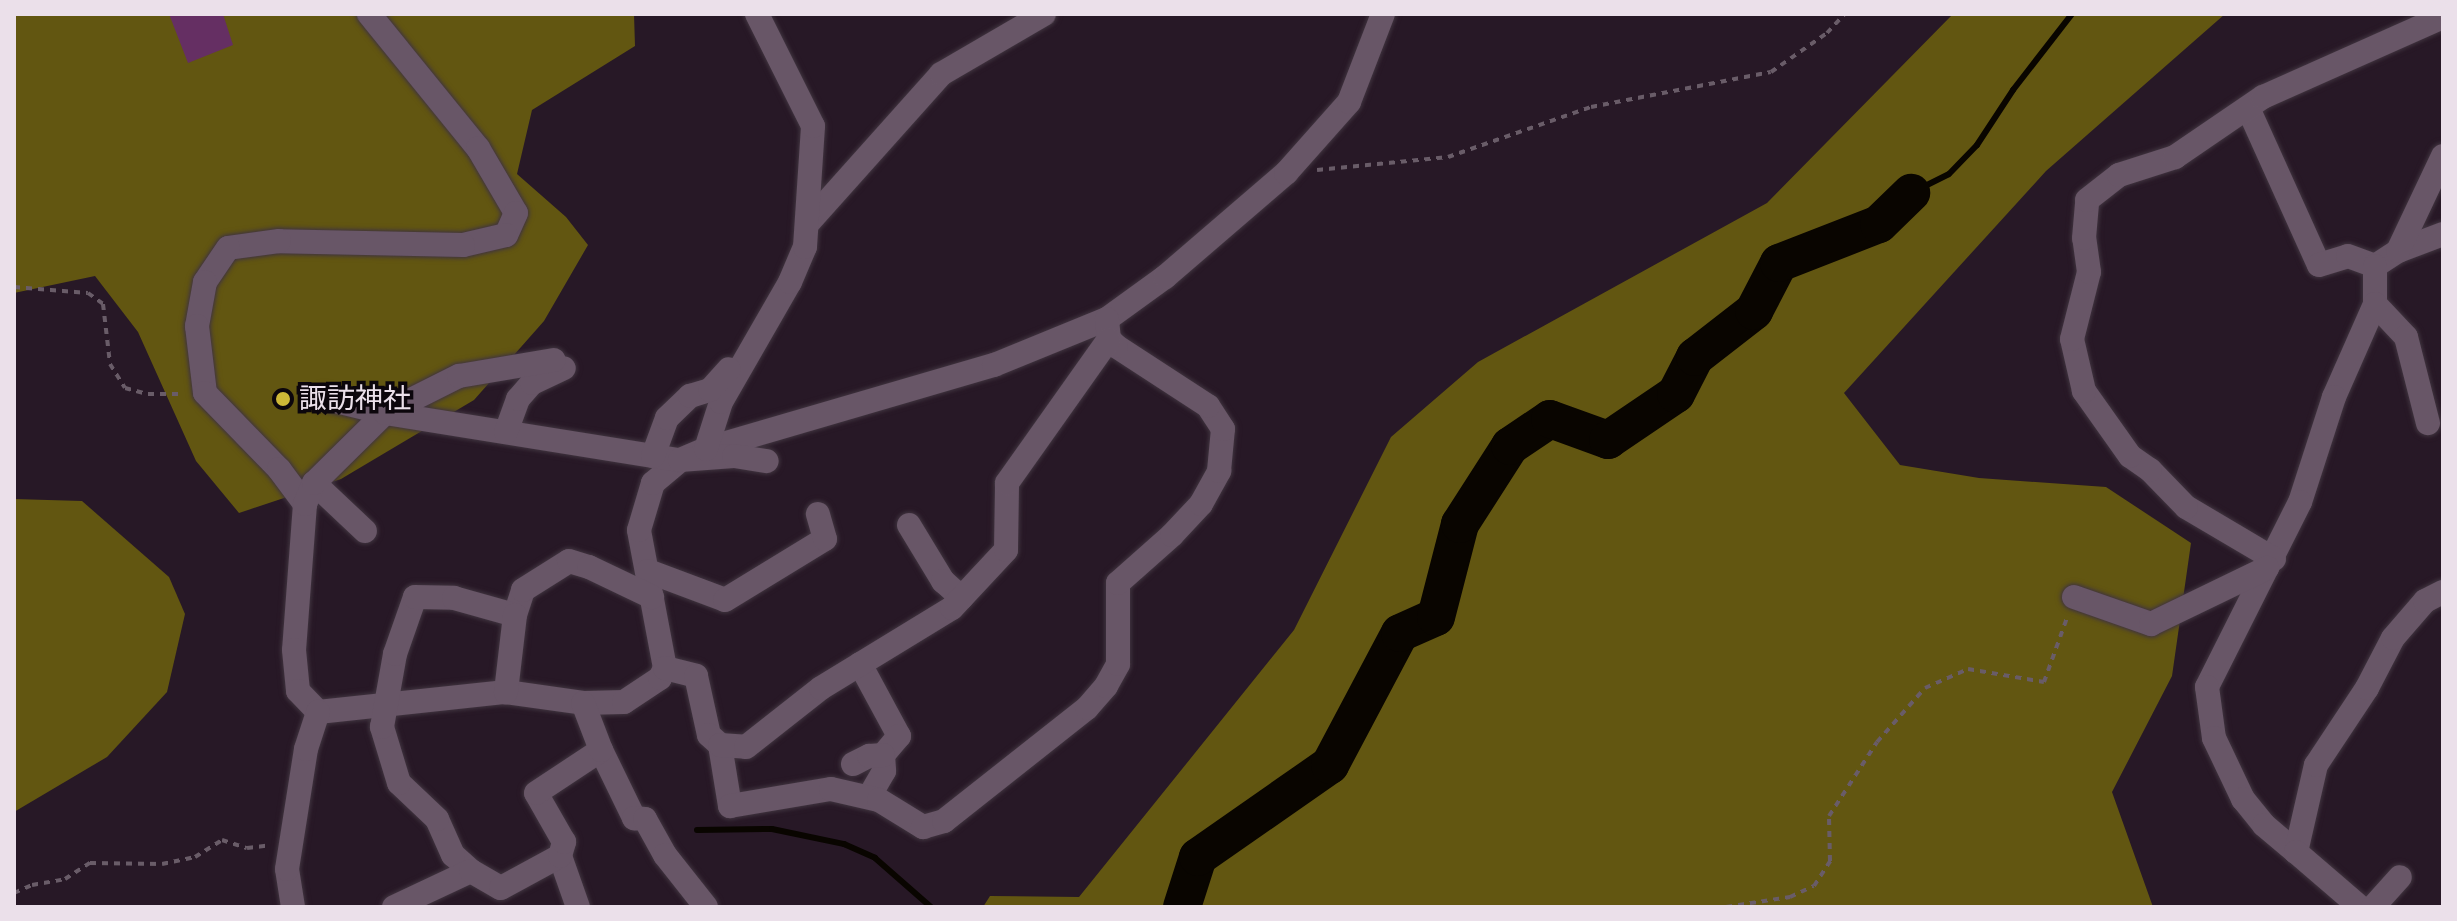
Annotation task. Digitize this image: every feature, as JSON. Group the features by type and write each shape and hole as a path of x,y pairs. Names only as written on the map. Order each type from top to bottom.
{"street":[{"path":"365,531 279,469 205,393 197,326 205,282 228,248 279,241 463,245 506,235 516,213 478,148 369,14"},
{"path":"706,449 721,402 751,344 790,282 805,247 808,223 813,126 757,14"},
{"path":"808,223 941,74 1044,14"},
{"path":"665,668 696,676 709,735 720,745 746,747 821,688 952,608 1006,550 1007,483 1108,329 1286,173 1349,102 1383,14"},
{"path":"2270,564 2186,507 2150,470 2130,456 2084,391 2072,339 2089,272 2084,238 2087,200 2119,175 2175,157 2263,97 2443,17"},
{"path":"2248,108 2319,265 2348,256 2375,266"},
{"path":"2398,251 2443,156"},
{"path":"2375,266 2398,251 2443,234"},
{"path":"2360,907 2264,825 2243,799 2214,738 2207,687 2300,502 2334,397 2375,304 2375,266"},
{"path":"2375,304 2406,337 2428,423"},
{"path":"318,712 506,692 583,703 624,702 660,678 665,668 639,530 653,483 680,460 706,449 1108,329"},
{"path":"720,745 730,806 831,789 879,800 923,827 944,821 1087,708 1106,686 1118,664 1118,583 1201,504 1219,471 1223,429 1208,406 1108,329"},
{"path":"653,456 667,418 690,396 710,390 751,344"},
{"path":"318,712 298,691 294,650 310,494 385,413 459,376 559,364 532,383 518,399 506,432"},
{"path":"324,398 385,413 680,460 734,456 767,461"},
{"path":"648,571 725,600 825,539 818,514"},
{"path":"909,525 943,581 962,598"},
{"path":"506,692 515,615 523,590 569,561 589,567 652,597"},
{"path":"2074,597 2151,624 2270,564"},
{"path":"2296,852 2316,765 2367,688 2393,638 2425,601 2443,592"},
{"path":"515,615 454,598 415,597 395,654 382,727 399,783 437,819 453,855 471,871 501,888 560,856"},
{"path":"860,664 899,736 883,755 884,771 869,797"},
{"path":"583,703 601,750 634,818 645,819 665,855 705,903"},
{"path":"293,907 287,869 306,749 318,712"},
{"path":"578,907 560,856 564,842 536,793 601,750"},
{"path":"853,764 869,756 883,755"},
{"path":"394,907 471,871"},
{"path":"2373,907 2400,877"}],"path":[{"path":"1286,173 1448,157 1591,107 1771,72 1827,33 1845,14"},
{"path":"14,287 88,293 103,304 110,364 125,388 148,394 205,393"},
{"path":"1726,907 1790,897 1814,886 1830,861 1829,816 1877,742 1925,688 1968,669 2044,682 2074,597"},
{"path":"14,893 32,885 65,879 90,863 162,864 195,857 222,840 247,848 291,842"}],"shaded area":[{"path":"14,14 634,14 635,46 532,110 517,174 566,217 588,245 544,321 474,400 341,479 239,513 196,461 138,332 95,276 14,293"},
{"path":"1953,14 2225,14 2046,171 1844,393 1900,465 1979,478 2106,487 2191,543 2172,676 2112,792 2153,907 983,907 990,896 1079,897 1294,630 1391,437 1478,362 1767,203"},
{"path":"14,499 82,501 169,577 185,614 167,692 107,757 14,812"}],"building":[{"path":"169,14 223,14 233,45 188,63"}],"waterway":[{"path":"1911,193 1949,174 1977,145 2013,90 2072,14"},
{"path":"1182,907 1198,857 1330,765 1400,633 1436,617 1460,524 1510,446 1550,419 1608,440 1676,394 1695,357 1754,311 1779,263 1879,224 1911,193"},
{"path":"697,830 772,829 844,844 875,858 931,907"}],"place":[{"name":"諏訪神社","path":"283,399"}]}
